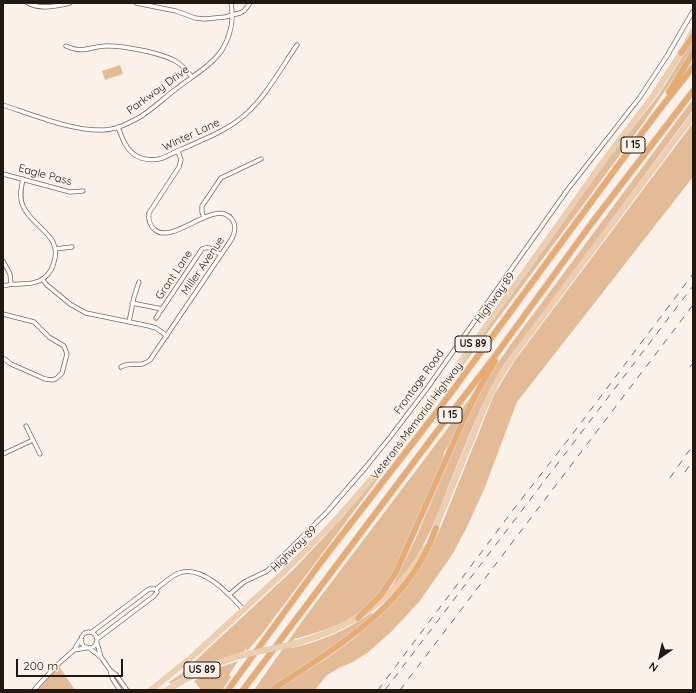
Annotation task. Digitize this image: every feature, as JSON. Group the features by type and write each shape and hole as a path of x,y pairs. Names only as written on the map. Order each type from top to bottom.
{"highway":[{"path":"681,53 693,36"},
{"path":"656,114 693,53"},
{"name":"Veterans Memorial Highway","path":"228,690 321,562 439,409 656,114 693,67"},
{"name":"Veterans Memorial Highway","path":"243,690 509,337 591,224 693,91"},
{"path":"358,618 381,595 396,572 475,396 509,337"},
{"path":"272,690 339,646 376,616 396,595 415,570 428,547 436,528"}],"main road":[{"name":"Highway 89","path":"151,690 186,663 244,610 333,523 392,454 427,409 653,96 681,53 693,31"},
{"name":"US 89","path":"167,690 199,671 221,661 293,644 325,634 358,618 379,603 402,581 419,558 436,528 485,406 504,370 693,116"}],"street":[{"path":"28,3 34,6 48,7 70,3"},
{"path":"136,3 176,11 200,18 214,18 232,15 242,12 250,3"},
{"name":"Parkway Drive","path":"3,105 72,126 103,130 118,127 143,115 211,62 222,50 230,32 232,15 231,3"},
{"name":"Frontage Road","path":"230,594 244,582 269,569 327,512 365,468 415,404 564,194 640,97 693,11"},
{"name":"Winter Lane","path":"118,127 127,148 141,158 150,160 160,159 220,132 246,114 260,99 297,45"},
{"path":"66,46 79,51 100,46 115,46 162,55 181,65 192,77"},
{"name":"Miller Avenue","path":"121,367 126,364 140,365 146,363 152,357 234,235 235,230 233,222 228,216 222,213 213,214 172,232 166,233 152,228 149,217 150,210 180,165 178,151"},
{"path":"204,218 202,206 221,178 261,159"},
{"name":"Eagle Pass","path":"3,174 70,192 83,191"},
{"path":"3,286 30,283 42,279 53,266 55,258 55,249 49,236 30,217 23,207 21,194 23,179"},
{"path":"55,249 72,247"},
{"name":"Grant Lane","path":"156,318 202,249 208,247 221,255"},
{"path":"3,261 10,274 11,284"},
{"path":"42,279 52,290 81,311 93,316 153,327 167,336"},
{"path":"129,322 132,303 139,282"},
{"name":"Grant Lane","path":"132,303 162,309"},
{"path":"3,314 34,322 49,336 64,346 67,352 62,373 57,378 52,380 45,379 10,364 3,358"},
{"path":"26,426 40,454"},
{"path":"3,454 33,440"},
{"path":"34,690 52,669 74,650 83,633 88,631 92,632 149,589 156,589 178,573 192,571 202,575 230,594 244,610"},
{"path":"74,650 93,647 97,641 154,596 157,592 156,589"},
{"path":"92,632 96,635 101,657 110,670 128,690"},
{"path":"80,640 82,644 101,657"},
{"path":"110,670 112,678 120,690"}],"shaded area":[{"path":"693,40 693,49 644,122 589,197 262,634 248,650 246,651 245,645 245,651 209,663 170,684 169,682 180,675 294,569 342,518 398,452 473,349 594,177 658,96"},
{"path":"120,65 123,74 105,80 102,71"},
{"path":"693,99 693,110 496,377 481,407 428,536 416,557 390,591 415,540 472,407 488,377"},
{"path":"693,123 693,177 517,402 485,487 467,527 452,555 419,602 390,633 367,653 327,675 315,690 277,690 349,642 376,619 400,594 430,550 438,534 494,395 515,360"},
{"path":"472,395 449,445 444,452 443,459 395,569 383,588 360,612 343,622 324,630 294,639 291,648 323,639 343,630 371,613 373,615 356,630 268,690 254,690 305,617"},
{"path":"238,661 229,675 231,677 222,690 201,690 194,681 218,668"},
{"path":"59,666 75,690 38,690"}],"railway":[{"path":"378,690 693,274"},
{"path":"385,690 693,286"},
{"path":"400,690 693,305"},
{"path":"690,367 693,363"},
{"path":"670,478 693,447"},
{"path":"685,472 693,460"}]}
